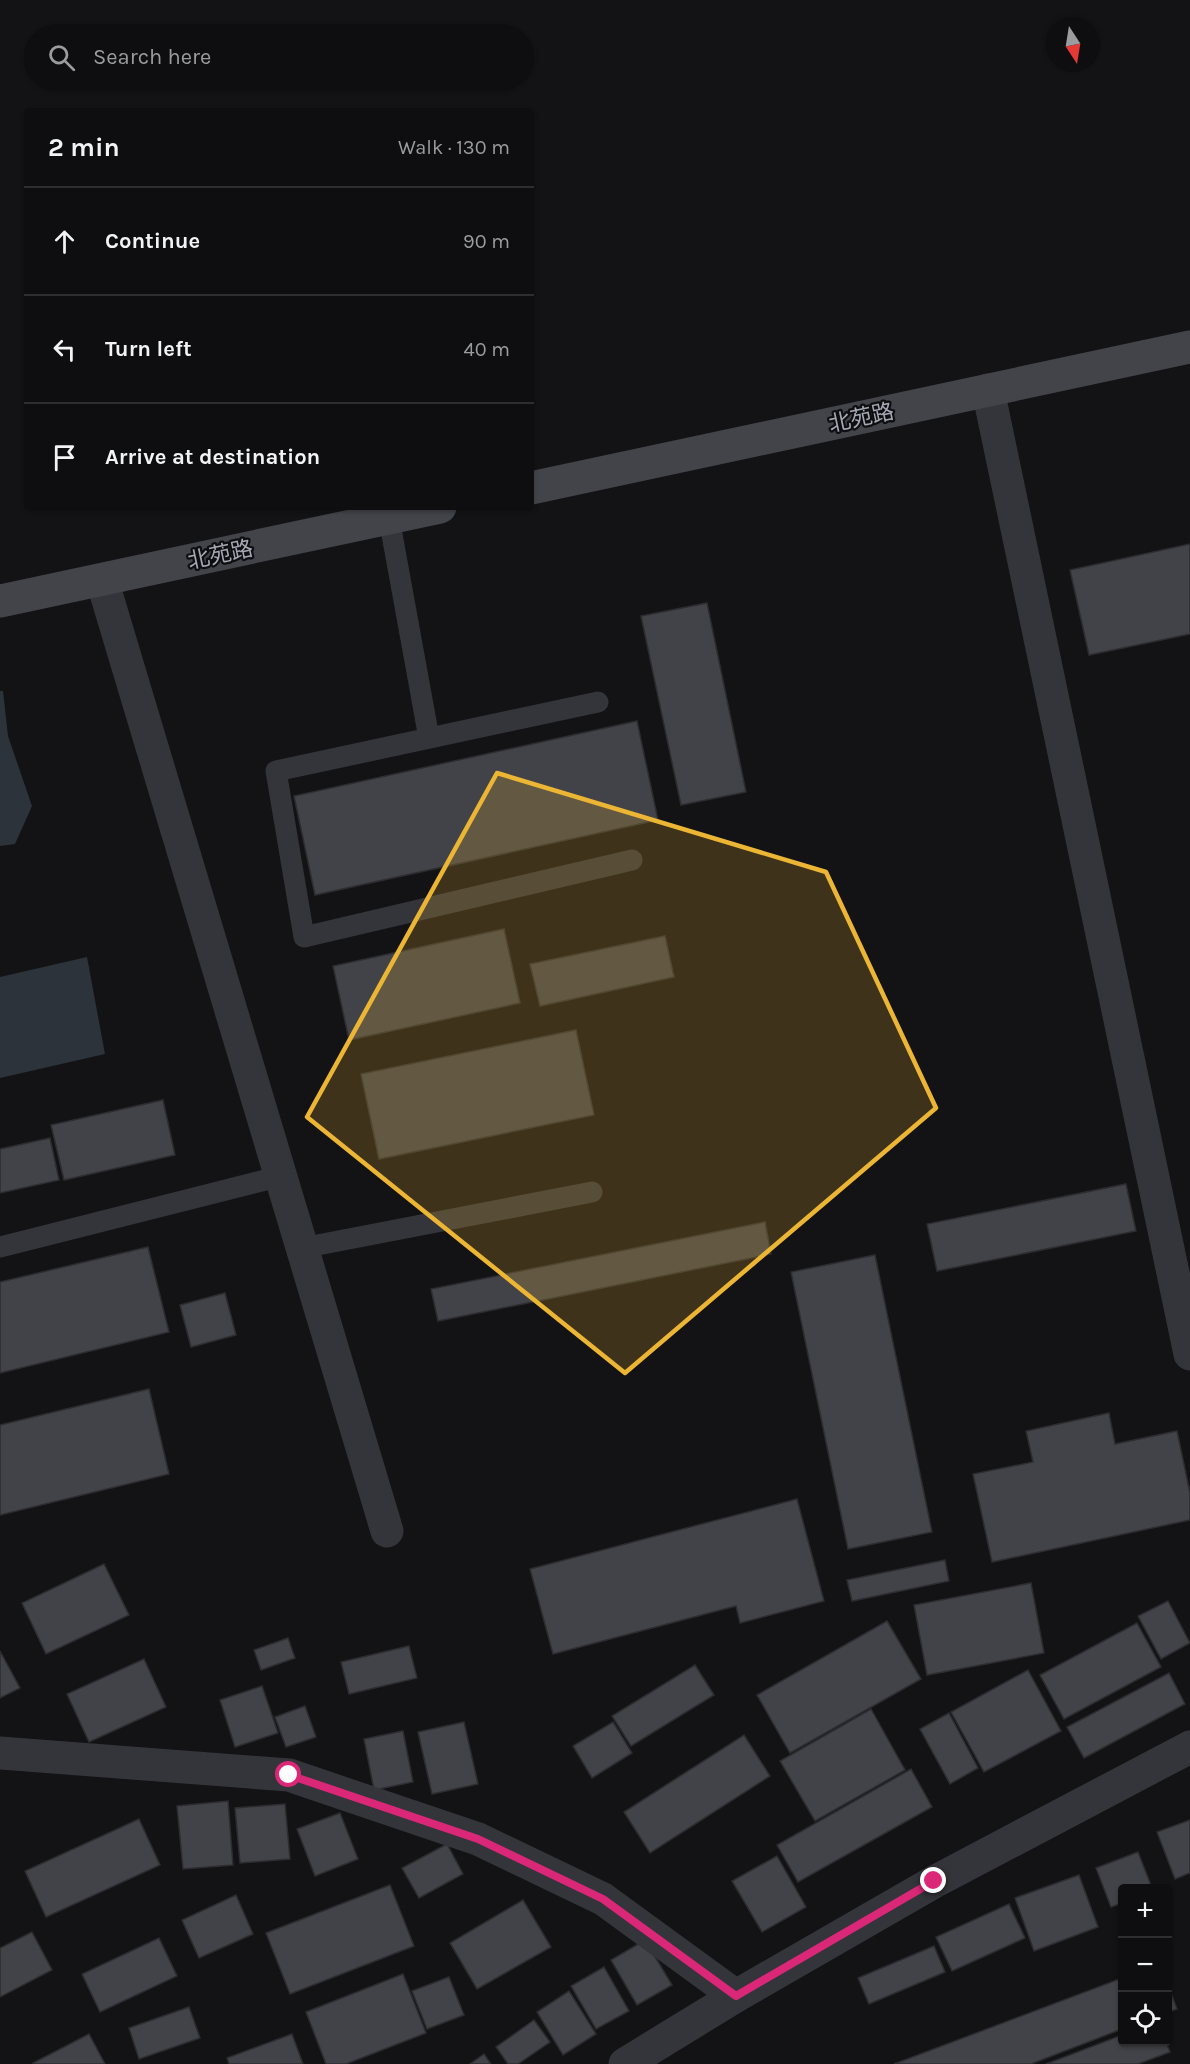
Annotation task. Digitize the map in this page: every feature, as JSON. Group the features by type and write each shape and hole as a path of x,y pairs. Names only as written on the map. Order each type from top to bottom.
{"street":[{"name":"北苑路","path":"534,487 1190,347"},
{"path":"988,390 1190,1354"},
{"name":"北苑路","path":"0,602 426,510"},
{"path":"102,580 387,1531"},
{"path":"625,2064 736,1996 934,1881 1190,1747"},
{"path":"0,1753 289,1775 478,1839 603,1899 736,1996"}],"lane":[{"path":"389,518 429,738"},
{"path":"598,702 276,771 304,937 632,860"},
{"path":"0,1247 281,1176"},
{"path":"302,1248 592,1192"}],"highlighted area":[{"path":"497,773 826,872 936,1108 625,1373 307,1117"}],"shaded area":[{"path":"0,691 3,691 8,736 32,806 15,844 0,846"},
{"path":"87,957 105,1054 0,1078 0,977"}],"building":[{"path":"1190,544 1190,634 1089,655 1070,570"},
{"path":"707,603 746,792 681,805 641,616"},
{"path":"637,721 658,820 315,895 294,796"},
{"path":"504,929 520,1003 349,1040 333,966"},
{"path":"665,936 674,977 540,1006 530,964"},
{"path":"576,1030 594,1115 379,1159 361,1074"},
{"path":"163,1100 175,1155 64,1180 51,1125"},
{"path":"50,1138 59,1180 0,1193 0,1149"},
{"path":"1126,1184 1136,1231 937,1271 927,1224"},
{"path":"765,1222 771,1254 438,1321 431,1289"},
{"path":"148,1247 169,1332 0,1373 0,1282"},
{"path":"875,1255 932,1532 848,1549 791,1272"},
{"path":"225,1293 236,1335 191,1347 180,1305"},
{"path":"149,1389 169,1474 0,1515 0,1425"},
{"path":"1109,1413 1115,1444 1177,1431 1190,1493 1190,1520 992,1562 973,1474 1033,1462 1026,1431"},
{"path":"797,1499 824,1601 740,1623 736,1606 553,1654 530,1569"},
{"path":"945,1560 949,1581 852,1601 847,1580"},
{"path":"104,1564 129,1615 46,1654 22,1603"},
{"path":"1031,1583 1044,1653 927,1675 914,1605"},
{"path":"1168,1601 1190,1643 1161,1659 1138,1616"},
{"path":"887,1621 921,1679 790,1753 757,1695"},
{"path":"1137,1623 1161,1667 1064,1719 1040,1675"},
{"path":"288,1638 295,1658 261,1670 254,1650"},
{"path":"409,1646 417,1678 349,1694 341,1662"},
{"path":"0,1651 20,1688 0,1698"},
{"path":"144,1659 166,1707 89,1742 67,1694"},
{"path":"695,1665 714,1695 631,1746 612,1716"},
{"path":"1028,1670 1061,1731 984,1772 951,1712"},
{"path":"1169,1673 1185,1704 1084,1758 1067,1727"},
{"path":"262,1686 278,1733 235,1747 220,1700"},
{"path":"305,1706 316,1737 286,1747 275,1717"},
{"path":"871,1709 905,1770 815,1821 780,1761"},
{"path":"949,1713 978,1768 950,1784 920,1729"},
{"path":"464,1722 478,1784 432,1794 418,1732"},
{"path":"613,1722 632,1753 592,1778 573,1746"},
{"path":"403,1731 413,1782 374,1790 364,1739"},
{"path":"744,1735 770,1776 650,1853 624,1812"},
{"path":"911,1769 932,1807 798,1882 777,1845"},
{"path":"228,1801 233,1865 183,1869 177,1806"},
{"path":"285,1804 290,1859 240,1863 235,1808"},
{"path":"340,1813 358,1859 315,1876 297,1829"},
{"path":"139,1819 160,1865 46,1917 25,1871"},
{"path":"1190,1820 1190,1873 1175,1879 1157,1832"},
{"path":"447,1844 463,1874 419,1898 402,1868"},
{"path":"1138,1852 1150,1884 1118,1884 1118,1904 1111,1907 1096,1868"},
{"path":"777,1856 806,1907 762,1932 732,1881"},
{"path":"1079,1875 1098,1927 1034,1951 1015,1898"},
{"path":"390,1885 414,1946 290,1994 266,1933"},
{"path":"236,1895 253,1934 199,1958 182,1920"},
{"path":"523,1900 551,1947 477,1989 450,1943"},
{"path":"1009,1904 1025,1938 952,1971 936,1937"},
{"path":"32,1932 52,1970 0,1997 0,1948"},
{"path":"159,1938 177,1976 100,2012 82,1974"},
{"path":"645,1940 672,1985 637,2005 611,1960"},
{"path":"934,1946 945,1972 869,2004 858,1978"},
{"path":"604,1967 629,2011 596,2029 571,1986"},
{"path":"403,1974 426,2033 346,2064 326,2064 306,2012"},
{"path":"449,1977 464,2015 427,2029 412,1991"},
{"path":"1118,1980 1118,2031 1031,2064 894,2064"},
{"path":"569,1991 596,2034 563,2055 537,2012"},
{"path":"1172,1996 1177,2009 1172,2011"},
{"path":"189,2007 200,2038 139,2059 129,2028"},
{"path":"534,2020 550,2042 518,2064 508,2064 496,2047"},
{"path":"89,2034 105,2064 33,2064 33,2063"},
{"path":"292,2034 303,2064 229,2064 227,2058"},
{"path":"1118,2037 1118,2046 1168,2046 1170,2052 1138,2064 1046,2064"},
{"path":"484,2054 491,2064 470,2064"}],"route":[{"path":"289,1775 478,1839 603,1899 736,1996 934,1881"}]}
